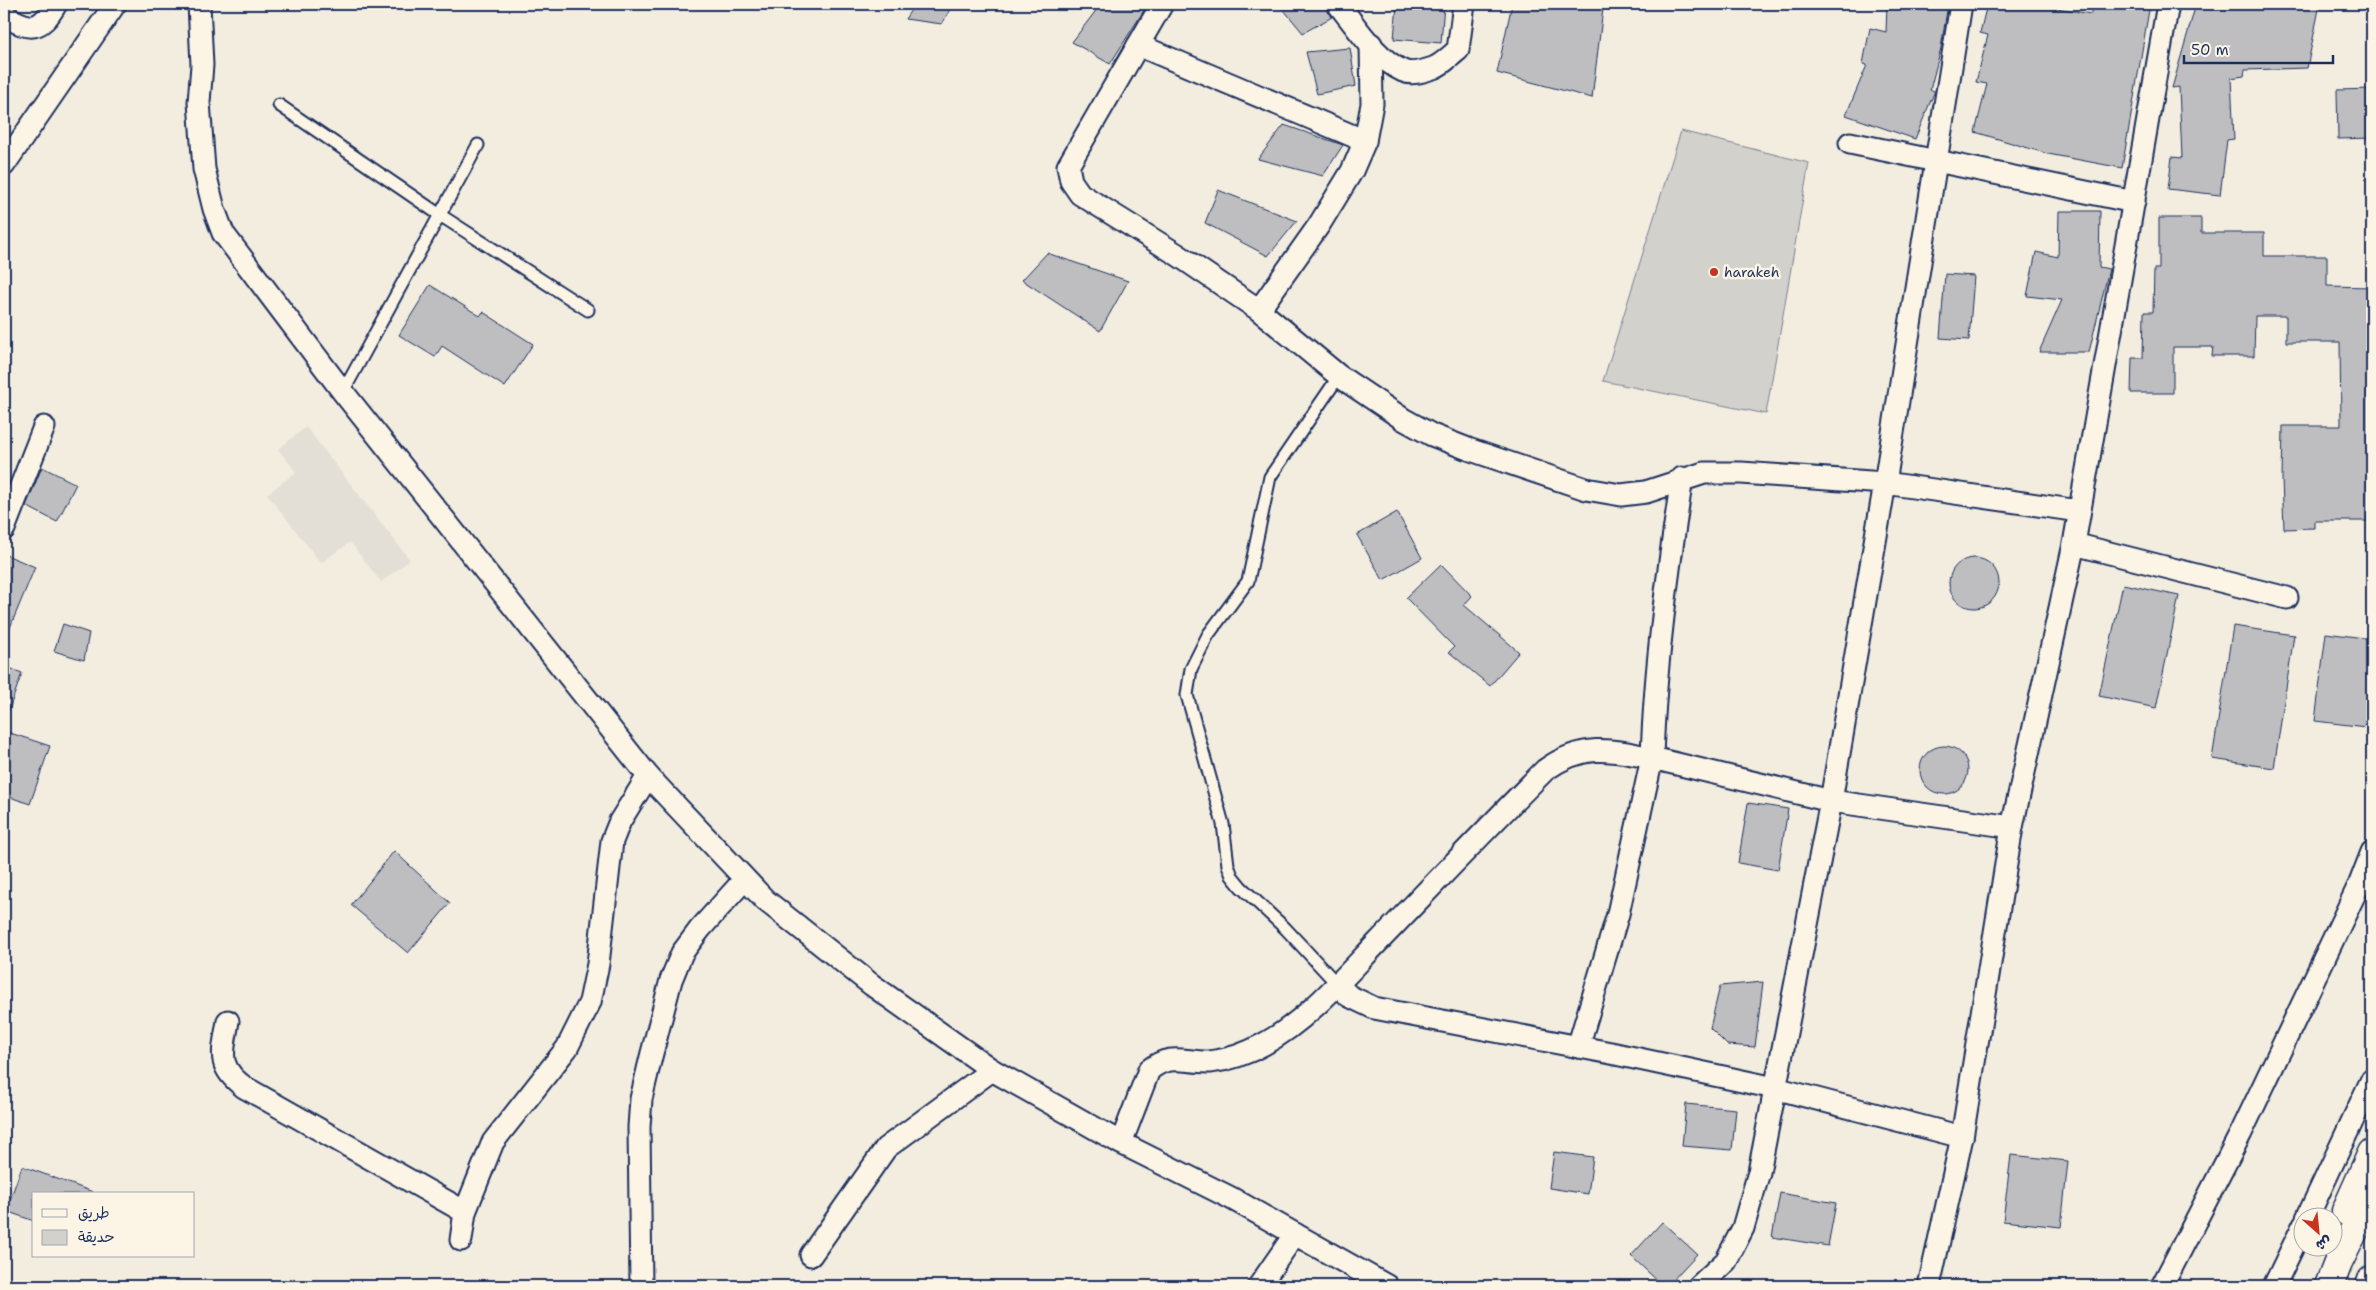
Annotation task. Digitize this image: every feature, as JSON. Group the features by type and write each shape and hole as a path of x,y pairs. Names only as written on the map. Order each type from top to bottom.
{"highway":[{"path":"2344,1216 2372,1153"},
{"path":"2329,1286 2338,1263 2372,1194"},
{"path":"2312,1286 2325,1258"},
{"path":"2370,1286 2372,1280"}],"street":[{"path":"4,15 18,24 33,28 44,23 56,4"},
{"path":"4,165 115,4"},
{"path":"199,4 202,65 199,102 204,168 214,209 223,233 343,392 648,776 744,880 824,949 992,1070 1121,1143 1231,1198 1387,1286"},
{"path":"1162,4 1068,166 1071,180 1080,194 1178,255 1259,310 1339,376 1403,419 1432,435 1468,449 1586,489 1621,495 1646,492 1704,472 1721,472 1885,483 2080,511"},
{"path":"1338,4 1371,44 1390,63 1404,72 1418,72 1435,67 1458,50 1464,4"},
{"path":"1698,1286 1726,1260 1743,1228 1759,1172 1831,801 1885,483 1961,4"},
{"path":"1929,1286 1962,1137 2012,827 2074,544 2168,4"},
{"path":"1259,310 1319,226 1352,171 1365,141 1372,104 1371,44"},
{"path":"1138,45 1365,141"},
{"path":"1850,143 2134,202"},
{"path":"4,529 44,426"},
{"path":"1578,1047 1618,914 1652,758 1653,715 1682,478"},
{"path":"2074,544 2287,598"},
{"path":"1121,1143 1144,1080 1149,1070 1158,1062 1170,1058 1209,1062 1231,1058 1255,1048 1298,1020 1337,984 1530,786 1551,766 1568,756 1593,750 1613,750 1831,801 2012,827"},
{"path":"461,1240 465,1212 493,1142 567,1048 590,1002 598,964 612,840 620,821 648,776"},
{"path":"2162,1286 2241,1133 2360,883 2372,852"},
{"path":"641,1286 639,1127 641,1099 670,980 682,953 700,929 744,880"},
{"path":"1337,984 1349,996 1374,1008 1578,1047 1774,1088 1962,1137"},
{"path":"228,1021 222,1059 230,1077 244,1087 465,1212"},
{"path":"811,1255 886,1148 992,1070"},
{"path":"2311,1208 2372,1079"},
{"path":"1260,1286 1295,1234"},
{"path":"2274,1286 2294,1245"}],"lane":[{"path":"279,105 440,215 588,310"},
{"path":"343,392 478,145"},
{"path":"1337,984 1285,928 1241,887 1232,876 1228,865 1223,824 1187,695 1191,669 1208,635 1248,581 1270,477 1339,376"}],"shaded area":[{"path":"306,427 410,560 381,582 350,542 321,563 267,494 296,472 278,449"}],"green space":[{"name":"harakeh","path":"1681,131 1809,163 1766,414 1603,381"}],"building":[{"path":"915,4 953,4 942,24 905,19"},
{"path":"1101,4 1148,4 1110,64 1072,42"},
{"path":"1279,4 1322,4 1332,17 1303,33"},
{"path":"1397,4 1444,4 1441,43 1394,39"},
{"path":"1512,4 1578,4 1603,9 1592,98 1497,73"},
{"path":"1887,4 1948,4 1941,48 1930,90 1935,91 1915,139 1846,115 1867,65 1863,64 1870,28 1886,32"},
{"path":"1987,4 2035,4 2091,14 2092,4 2150,4 2122,168 2048,154 1975,132 1987,84 1976,82 1988,35 1980,33"},
{"path":"2196,4 2320,4 2307,68 2245,70 2244,76 2231,78 2234,139 2227,140 2220,195 2168,189 2172,157 2182,158 2179,87 2172,88"},
{"path":"1350,48 1356,86 1317,94 1306,52"},
{"path":"2372,89 2372,138 2338,139 2337,90"},
{"path":"1284,125 1343,145 1323,176 1258,159"},
{"path":"1218,190 1297,221 1268,256 1205,223"},
{"path":"2059,211 2100,211 2099,267 2109,269 2089,352 2039,352 2062,300 2027,296 2036,252 2058,257"},
{"path":"2159,218 2201,218 2201,233 2264,233 2264,256 2327,256 2327,286 2372,287 2372,521 2314,521 2314,528 2284,529 2282,479 2283,426 2341,426 2340,342 2286,342 2286,316 2255,316 2254,356 2212,356 2213,347 2173,347 2173,393 2131,393 2132,358 2143,358 2144,312 2153,312 2154,269 2159,269"},
{"path":"1047,253 1128,281 1100,331 1022,280"},
{"path":"1945,274 1974,276 1969,340 1940,338"},
{"path":"430,285 480,316 483,312 533,344 505,387 442,346 435,357 399,335"},
{"path":"42,467 76,484 57,522 26,506"},
{"path":"1397,512 1422,558 1383,580 1357,535"},
{"path":"4,554 35,567 4,642"},
{"path":"1979,558 1992,565 1998,573 1998,593 1992,601 1984,607 1969,608 1956,601 1950,593 1949,578 1956,565 1964,559"},
{"path":"1441,564 1472,596 1464,605 1519,652 1490,686 1449,652 1454,647 1406,598"},
{"path":"2123,584 2179,596 2156,708 2099,696"},
{"path":"63,624 89,633 84,660 54,651"},
{"path":"2233,626 2294,635 2274,768 2212,759"},
{"path":"2326,633 2372,639 2372,678 2366,727 2315,721"},
{"path":"4,666 22,673 6,718 4,717"},
{"path":"4,731 50,746 30,804 4,795"},
{"path":"1939,746 1949,746 1961,753 1968,765 1968,775 1961,787 1949,794 1939,794 1931,790 1924,783 1920,775 1920,765 1924,757 1931,750"},
{"path":"1748,803 1788,809 1778,870 1738,863"},
{"path":"394,851 450,903 408,953 351,905"},
{"path":"1763,982 1755,1047 1727,1045 1710,1028 1720,986"},
{"path":"1686,1104 1736,1109 1732,1150 1682,1146"},
{"path":"1554,1152 1593,1157 1588,1194 1549,1188"},
{"path":"2011,1155 2068,1161 2061,1227 2003,1221"},
{"path":"22,1166 93,1192 32,1192 32,1220 6,1211"},
{"path":"1780,1193 1836,1203 1828,1246 1772,1237"},
{"path":"1662,1222 1697,1254 1667,1286 1663,1286 1631,1256"}],"place":[{"name":"harakeh","path":"1714,272"}]}
